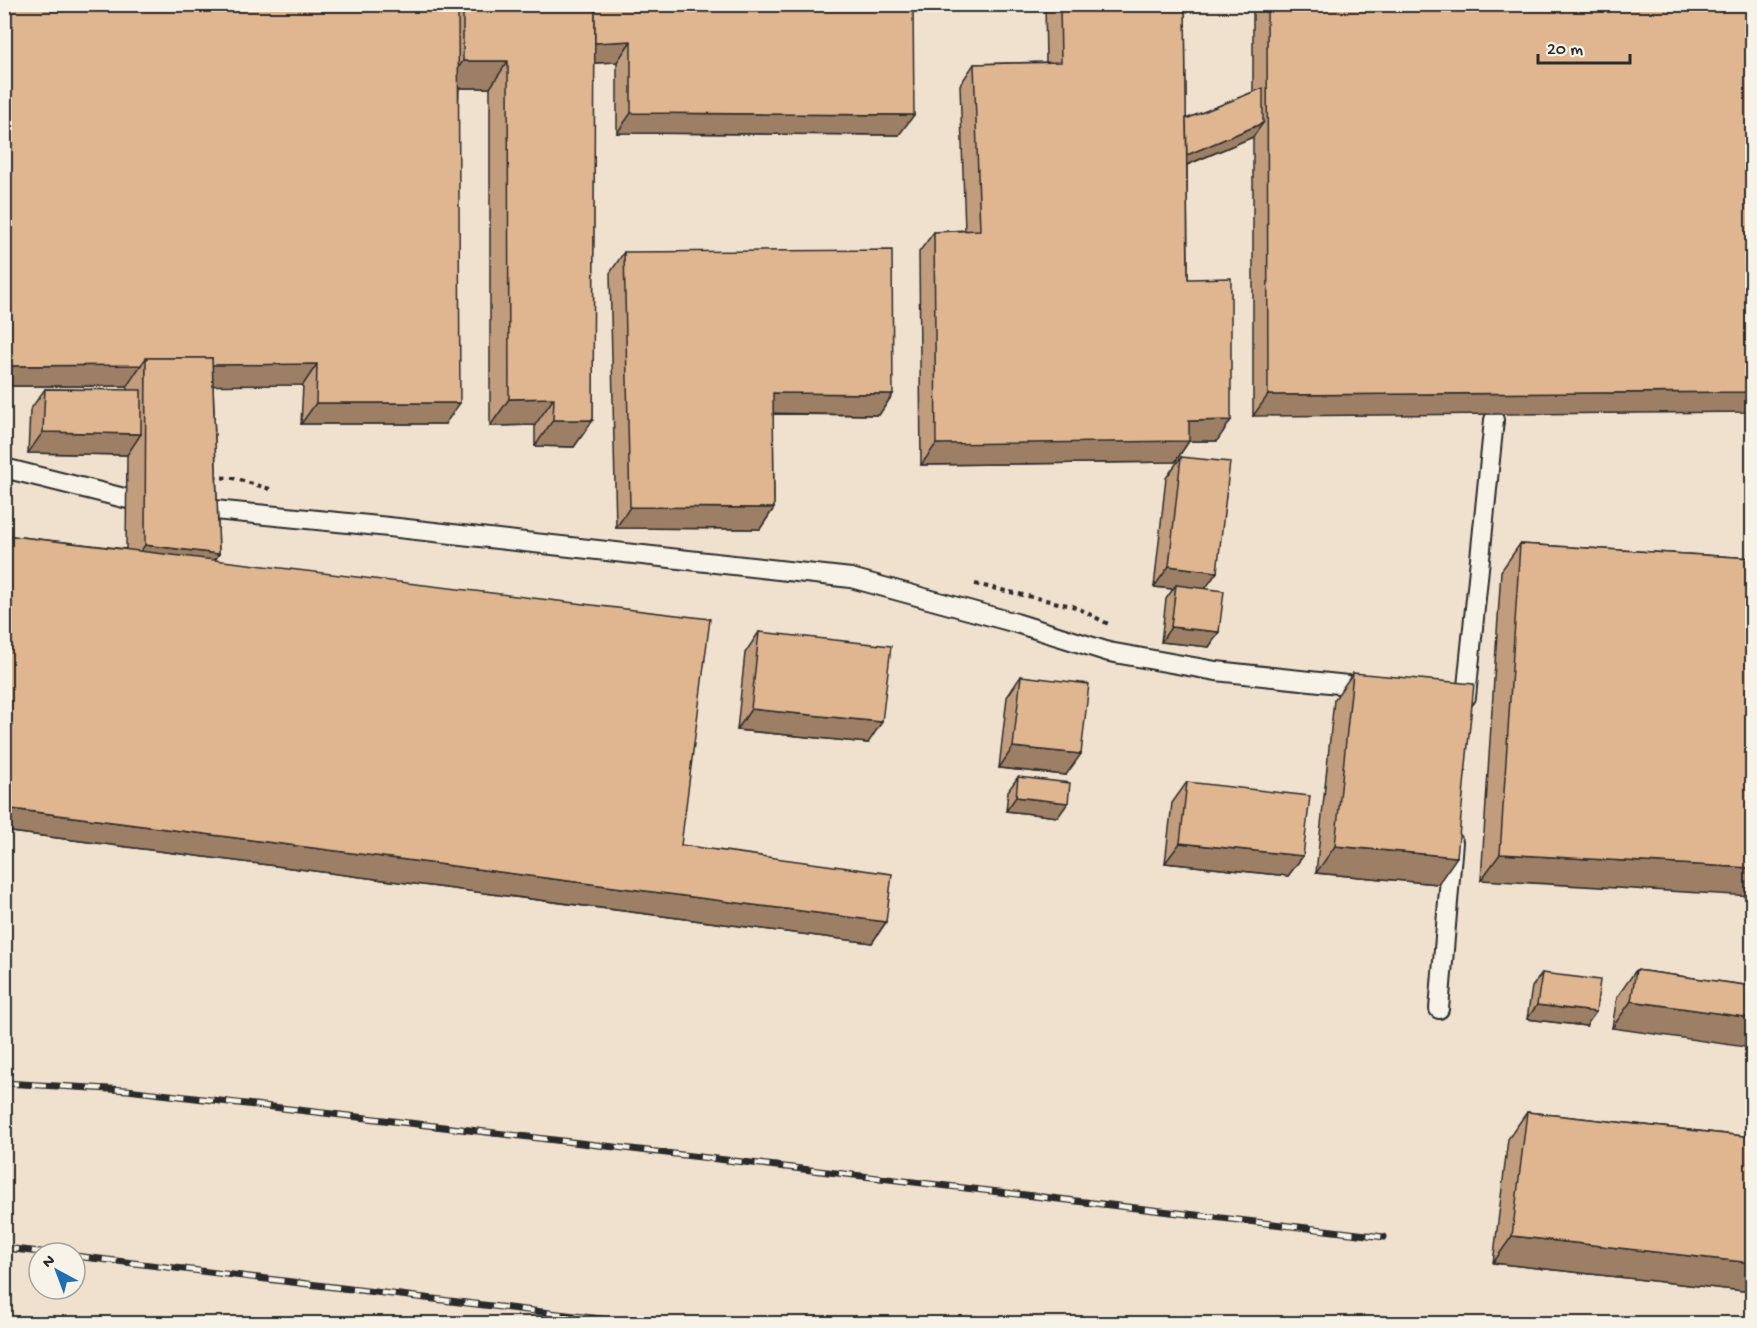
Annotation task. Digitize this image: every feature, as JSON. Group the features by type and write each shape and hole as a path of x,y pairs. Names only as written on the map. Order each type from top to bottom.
{"lane":[{"path":"1464,720 1494,420"},
{"path":"4,468 148,504 389,527 850,578 1016,623 1109,652 1216,671 1390,690"},
{"path":"1434,694 1466,697"},
{"path":"1439,1010 1455,824"}],"shaded area":[{"path":"5,5 1752,5 1752,1323 5,1324"}],"building":[{"path":"4,4 458,4 460,403 316,403 317,364 212,365 212,358 146,358 141,365 4,366"},
{"path":"463,4 595,4 593,420 553,420 554,398 509,399 508,61 463,61"},
{"path":"595,4 913,4 914,115 631,113 631,41 595,43"},
{"path":"1060,4 1185,4 1188,279 1231,278 1231,420 1189,421 1189,441 936,444 934,232 980,230 974,64 1061,62"},
{"path":"1267,4 1752,4 1752,392 1268,395"},
{"path":"1263,88 1263,123 1187,155 1186,119"},
{"path":"892,250 893,394 773,393 774,508 630,507 624,252"},
{"path":"146,358 212,358 219,554 145,545"},
{"path":"45,389 141,390 141,434 43,432"},
{"path":"1181,457 1230,462 1217,572 1169,566"},
{"path":"4,535 710,619 681,845 892,874 886,922 4,808"},
{"path":"1520,544 1752,558 1752,868 1500,854"},
{"path":"1176,585 1224,591 1219,632 1171,627"},
{"path":"759,632 891,646 882,722 751,709"},
{"path":"1353,673 1474,684 1457,857 1335,846"},
{"path":"1021,676 1089,684 1081,754 1013,747"},
{"path":"1018,777 1070,783 1068,803 1016,797"},
{"path":"1187,782 1310,796 1303,856 1180,843"},
{"path":"1636,970 1752,986 1752,1018 1631,1001"},
{"path":"1542,973 1600,980 1596,1012 1537,1005"},
{"path":"1527,1112 1752,1137 1752,1263 1512,1236"}],"railway":[{"path":"4,1083 127,1090 1384,1237"},
{"path":"4,1248 27,1250"},
{"path":"87,1257 642,1324"}]}
